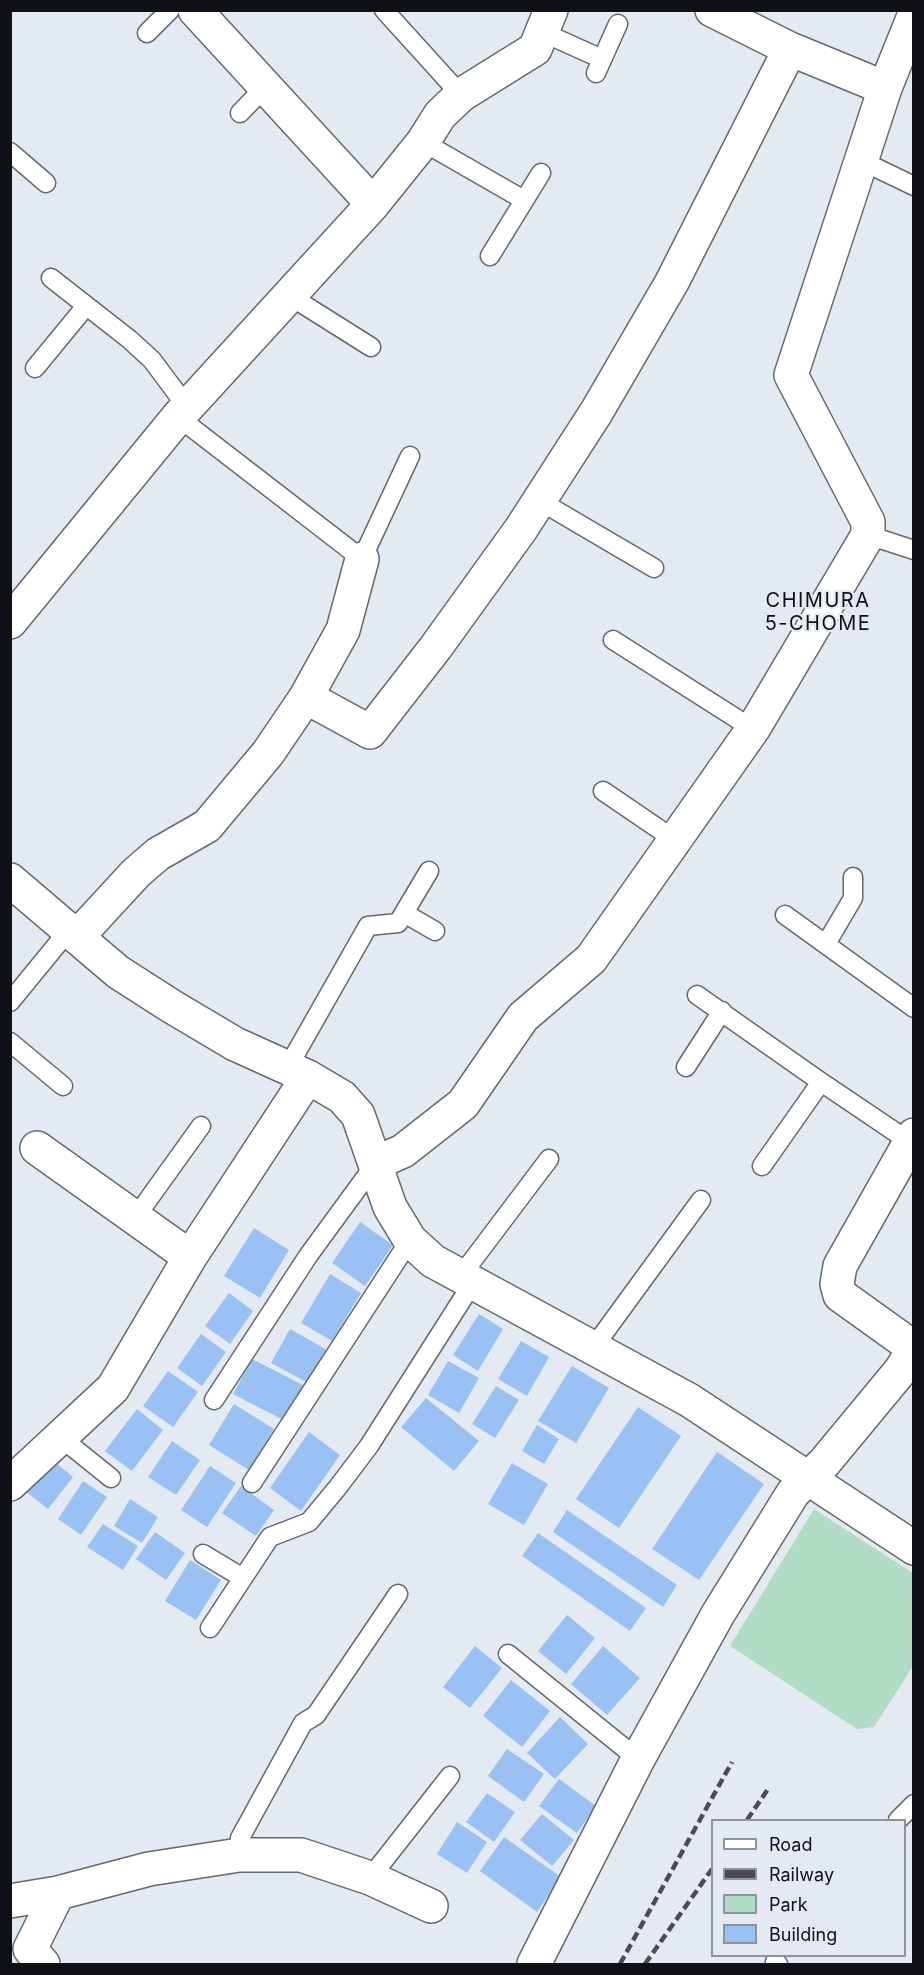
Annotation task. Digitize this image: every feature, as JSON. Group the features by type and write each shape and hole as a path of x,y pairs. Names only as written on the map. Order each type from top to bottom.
{"street":[{"path":"195,10 373,204"},
{"path":"712,10 790,50 885,88"},
{"path":"376,1163 403,1151 463,1104 523,1017 591,959 753,729 868,535 868,522 791,375 885,88 914,16"},
{"path":"10,622 182,412 373,204 423,141 440,114 461,95 535,49 547,21"},
{"path":"306,697 370,732 436,647 540,501 597,411 672,282 790,50"},
{"path":"73,934 158,854 207,826 268,753 306,697 343,630 362,559"},
{"path":"10,880 118,972 235,1044 298,1072 342,1097 358,1115 390,1207 410,1240 433,1262 689,1400 914,1548"},
{"path":"10,1484 113,1388 298,1072"},
{"path":"534,1965 638,1759 718,1614 793,1493 824,1463 894,1378 914,1348 840,1295 837,1284 840,1266 912,1138"},
{"path":"37,1148 190,1257"},
{"path":"10,1901 58,1893 149,1869 239,1855 301,1855 370,1878 431,1906"},
{"path":"43,1965 30,1949 58,1893"}],"lane":[{"path":"147,33 170,10"},
{"path":"384,10 461,95"},
{"path":"547,21 599,66 618,24"},
{"path":"240,113 265,87"},
{"path":"423,141 524,200"},
{"path":"10,152 46,183"},
{"path":"862,161 914,186"},
{"path":"490,256 541,173"},
{"path":"51,278 152,360 182,412 362,559 410,456"},
{"path":"290,296 371,347"},
{"path":"35,368 86,306"},
{"path":"540,501 654,568"},
{"path":"868,535 914,550"},
{"path":"613,640 753,729"},
{"path":"603,791 675,840"},
{"path":"298,1072 368,926 398,923 429,871"},
{"path":"826,944 853,898 853,877"},
{"path":"404,913 435,932"},
{"path":"785,915 914,1008"},
{"path":"10,1002 73,934"},
{"path":"698,995 821,1082 912,1138"},
{"path":"686,1067 722,1011"},
{"path":"10,1041 63,1086"},
{"path":"762,1166 821,1082"},
{"path":"135,1218 201,1126"},
{"path":"210,1628 270,1537 309,1522 369,1446 466,1280 549,1159"},
{"path":"214,1400 308,1256 376,1163"},
{"path":"593,1348 701,1200"},
{"path":"252,1483 410,1240"},
{"path":"60,1437 111,1478"},
{"path":"202,1554 243,1578"},
{"path":"239,1855 240,1838 303,1723 316,1715 398,1594"},
{"path":"508,1654 638,1759"},
{"path":"370,1878 450,1776"},
{"path":"900,1819 914,1804"}],"green space":[{"path":"814,1509 913,1573 913,1666 874,1727 857,1729 730,1646"}],"building":[{"path":"360,1222 393,1245 365,1286 332,1263"},
{"path":"254,1228 289,1250 260,1298 224,1276"},
{"path":"330,1274 361,1293 332,1341 301,1323"},
{"path":"229,1293 253,1311 230,1344 205,1326"},
{"path":"479,1314 503,1329 478,1371 453,1355"},
{"path":"290,1329 327,1350 308,1383 271,1363"},
{"path":"201,1334 226,1352 202,1386 177,1368"},
{"path":"521,1341 549,1357 527,1396 498,1379"},
{"path":"252,1359 303,1385 285,1421 233,1394"},
{"path":"448,1361 479,1378 459,1413 428,1395"},
{"path":"572,1366 609,1388 576,1443 538,1421"},
{"path":"168,1371 198,1392 173,1427 143,1406"},
{"path":"496,1386 519,1400 495,1438 472,1424"},
{"path":"426,1398 479,1441 454,1471 401,1427"},
{"path":"234,1404 274,1429 249,1470 209,1445"},
{"path":"638,1407 681,1436 619,1528 576,1499"},
{"path":"137,1409 163,1430 132,1471 105,1451"},
{"path":"537,1425 559,1439 544,1464 522,1451"},
{"path":"309,1432 340,1455 301,1511 270,1488"},
{"path":"172,1441 200,1460 176,1495 148,1477"},
{"path":"717,1452 764,1484 699,1580 652,1549"},
{"path":"50,1458 73,1477 48,1509 24,1490"},
{"path":"512,1463 548,1484 524,1525 488,1504"},
{"path":"210,1466 236,1483 207,1527 181,1510"},
{"path":"83,1481 107,1497 81,1535 58,1519"},
{"path":"241,1486 274,1510 256,1536 222,1513"},
{"path":"130,1499 158,1517 142,1543 114,1526"},
{"path":"567,1510 677,1585 663,1607 553,1532"},
{"path":"103,1524 138,1546 123,1570 87,1547"},
{"path":"155,1532 185,1553 166,1580 136,1559"},
{"path":"538,1533 646,1608 630,1631 522,1556"},
{"path":"190,1560 221,1580 196,1620 165,1601"},
{"path":"567,1615 595,1638 566,1674 538,1651"},
{"path":"475,1646 502,1668 470,1708 443,1687"},
{"path":"603,1646 640,1678 607,1715 571,1684"},
{"path":"511,1680 550,1711 522,1747 483,1716"},
{"path":"560,1717 588,1744 555,1779 527,1753"},
{"path":"507,1749 544,1774 524,1802 488,1776"},
{"path":"559,1779 596,1806 577,1833 539,1806"},
{"path":"487,1793 515,1812 494,1842 466,1822"},
{"path":"542,1814 574,1840 552,1866 520,1840"},
{"path":"457,1822 487,1842 467,1873 437,1854"},
{"path":"504,1837 561,1877 537,1912 480,1871"}],"railway":[{"path":"620,1964 732,1762"},
{"path":"748,1819 768,1789"},
{"path":"645,1964 711,1870"}],"district":[{"name":"CHIMURA 5-CHOME","path":"818,612"}]}
